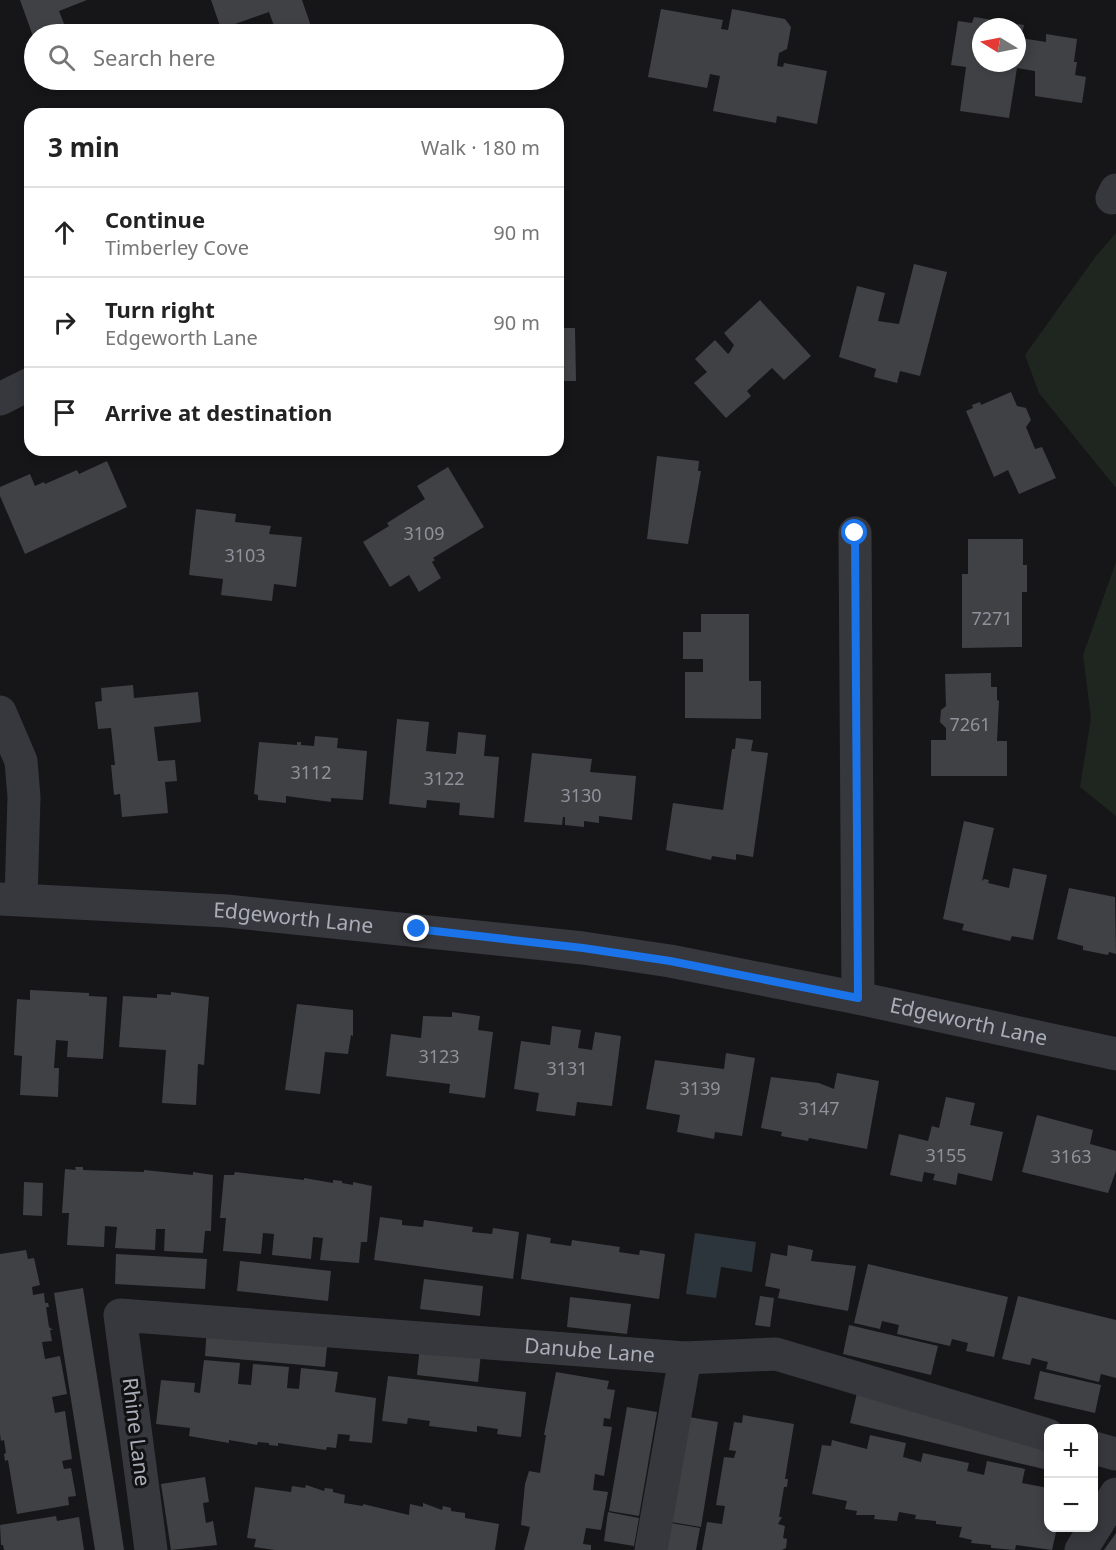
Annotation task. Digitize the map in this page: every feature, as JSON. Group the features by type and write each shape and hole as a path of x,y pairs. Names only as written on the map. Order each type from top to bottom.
{"street":[{"path":"0,399 24,387"},
{"path":"855,533 858,998"},
{"path":"0,712 21,761 24,797 10,899"},
{"name":"Edgeworth Lane","path":"10,899 227,911 525,941 670,961 858,998 1116,1054"},
{"name":"Danube Lane","path":"120,1315 685,1358 776,1354 1044,1433"},
{"name":"Rhine Lane","path":"120,1315 152,1550"},
{"path":"651,1550 685,1358"},
{"path":"1098,1449 1116,1454"},
{"path":"1081,1550 1116,1494"}],"shaded area":[{"path":"1116,233 1116,488 1039,393 1025,355 1096,256"},
{"path":"1116,562 1116,816 1080,787 1091,718 1083,655"},
{"path":"695,1233 756,1242 752,1272 721,1267 716,1298 686,1294"}],"building":[{"path":"20,0 87,0 59,11 64,24 29,24"},
{"path":"211,0 302,0 310,24 273,24 269,12 235,24 219,24"},
{"path":"661,9 723,20 721,29 728,30 732,9 785,19 791,27 787,49 779,53 777,66 783,67 784,63 827,71 817,124 777,116 776,123 713,111 720,76 710,74 707,88 648,77"},
{"path":"958,21 972,23 972,72 1016,72 1009,118 960,111 966,67 951,65"},
{"path":"1046,34 1077,39 1075,75 1086,77 1082,103 1035,96 1035,71 1026,70 1026,39 1046,42"},
{"path":"914,264 947,272 920,376 900,371 897,383 874,377 876,369 839,357 857,286 885,293 878,321 899,324"},
{"path":"760,300 811,356 784,380 772,368 747,391 751,396 726,418 694,383 707,372 695,359 715,340 728,354 734,345 724,333"},
{"path":"564,328 575,328 576,381 564,381"},
{"path":"1011,392 1017,406 1026,408 1031,420 1026,427 1035,449 1042,447 1056,478 1019,494 1008,470 994,477 966,411 973,408 972,405 980,402 981,405"},
{"path":"657,456 699,461 698,471 701,471 688,544 647,539"},
{"path":"107,461 127,507 25,554 0,496 0,487 30,474 35,486 44,482 45,484 77,470 79,474"},
{"path":"448,467 484,527 433,558 435,560 432,562 441,578 419,592 409,575 390,587 363,542 389,526 387,523 425,499 417,486"},
{"path":"196,509 236,514 235,522 271,526 269,534 302,537 296,587 274,584 272,601 221,595 223,579 189,575"},
{"path":"968,539 1023,539 1023,565 1027,565 1027,592 1022,592 1022,647 962,648 962,574 968,574"},
{"path":"701,614 749,614 749,681 761,681 761,719 685,718 685,672 703,672 703,659 683,659 683,632 701,632"},
{"path":"991,673 991,687 997,687 997,700 999,701 997,741 1007,741 1007,776 931,776 931,740 946,740 946,728 940,722 941,710 946,706 945,674"},
{"path":"133,685 134,698 198,692 201,722 154,727 158,761 175,760 177,781 165,782 168,813 122,817 120,794 114,795 111,765 115,765 111,728 98,729 95,702 102,701 101,688"},
{"path":"397,719 429,722 426,751 456,754 458,732 486,735 484,756 499,757 494,818 459,815 460,803 427,800 426,808 389,804"},
{"path":"315,736 338,738 337,748 367,751 363,800 331,798 331,802 286,796 286,803 258,800 258,795 254,794 259,742 297,745 297,742 301,742 301,745 314,746"},
{"path":"736,738 753,740 751,751 768,753 753,857 736,854 736,860 712,856 711,860 666,850 673,803 723,810 732,749 735,749"},
{"path":"532,753 592,759 590,772 636,776 632,820 599,816 599,823 584,821 584,827 565,825 565,817 563,817 562,825 524,822"},
{"path":"964,821 994,828 982,881 989,880 988,883 1009,888 1013,868 1047,875 1033,940 1012,936 1010,941 962,930 964,924 943,919"},
{"path":"1069,888 1115,897 1116,954 1109,952 1108,955 1083,950 1083,946 1057,939"},
{"path":"30,990 89,993 89,996 107,997 103,1059 67,1057 68,1041 56,1040 54,1068 59,1068 58,1097 20,1095 22,1056 14,1055 17,999 30,1000"},
{"path":"171,992 209,997 204,1065 198,1064 196,1105 162,1103 166,1050 119,1047 123,996 157,998 157,994 171,995"},
{"path":"297,1004 353,1010 353,1036 351,1035 348,1054 325,1052 320,1094 285,1090"},
{"path":"452,1012 480,1016 478,1030 493,1032 485,1098 449,1093 450,1084 386,1076 391,1034 421,1038 423,1016 452,1017"},
{"path":"552,1026 581,1030 578,1048 592,1050 595,1032 621,1036 612,1106 577,1102 575,1116 536,1111 539,1093 514,1089 521,1041 550,1045"},
{"path":"726,1053 755,1058 742,1136 715,1132 714,1139 677,1132 680,1115 646,1109 655,1060 724,1069"},
{"path":"837,1073 879,1081 867,1149 809,1138 808,1141 781,1136 782,1132 761,1128 771,1077 819,1083 834,1089"},
{"path":"946,1097 975,1103 970,1125 1003,1132 992,1181 958,1173 956,1185 933,1180 935,1174 924,1172 922,1182 890,1175 899,1134 928,1141 932,1126 939,1128"},
{"path":"1037,1115 1093,1130 1090,1144 1116,1151 1116,1171 1108,1193 1022,1172"},
{"path":"75,1167 83,1167 83,1170 144,1172 144,1170 213,1175 211,1231 205,1231 203,1253 164,1251 165,1229 156,1229 155,1250 115,1248 117,1227 105,1226 104,1247 67,1245 69,1213 62,1213 65,1169 76,1170"},
{"path":"235,1172 333,1183 333,1180 353,1185 353,1182 372,1186 367,1242 361,1242 359,1263 320,1260 323,1238 313,1237 311,1259 272,1255 274,1234 263,1233 261,1254 223,1251 226,1218 220,1218 224,1175 234,1175"},
{"path":"24,1182 43,1183 42,1216 23,1215"},
{"path":"380,1217 402,1220 402,1225 423,1227 424,1220 473,1227 472,1232 492,1234 493,1228 519,1232 513,1279 374,1260"},
{"path":"527,1234 551,1238 550,1243 571,1246 572,1240 620,1247 619,1252 639,1255 640,1250 665,1254 659,1299 521,1279"},
{"path":"788,1245 813,1250 811,1261 856,1266 848,1311 778,1298 780,1289 765,1286 771,1253 787,1256"},
{"path":"26,1250 28,1259 34,1258 40,1285 32,1287 33,1295 44,1293 45,1303 48,1303 49,1307 46,1307 49,1327 53,1330 50,1330 52,1341 42,1342 45,1359 60,1356 67,1394 52,1397 55,1413 65,1411 72,1459 62,1461 64,1469 71,1468 76,1496 68,1497 69,1505 17,1514 8,1460 5,1461 4,1440 1,1441 0,1434 0,1254"},
{"path":"116,1254 207,1259 205,1289 115,1284"},
{"path":"240,1261 331,1271 328,1301 237,1291"},
{"path":"868,1264 1008,1297 994,1357 966,1351 968,1343 952,1339 950,1346 897,1334 899,1325 882,1321 880,1329 854,1323"},
{"path":"424,1279 483,1286 480,1316 420,1309"},
{"path":"83,1288 124,1550 95,1550 54,1293"},
{"path":"760,1296 774,1298 770,1327 755,1325"},
{"path":"1018,1296 1116,1320 1116,1378 1101,1374 1099,1382 1046,1369 1048,1362 1032,1358 1030,1365 1002,1359"},
{"path":"570,1297 631,1304 627,1334 567,1327"},
{"path":"849,1325 938,1346 931,1375 843,1354"},
{"path":"207,1326 328,1337 325,1367 205,1356"},
{"path":"420,1345 481,1353 478,1382 417,1375"},
{"path":"204,1360 240,1363 238,1384 251,1385 253,1364 289,1367 287,1388 299,1389 301,1368 338,1372 335,1392 376,1398 372,1443 349,1441 350,1435 338,1434 336,1448 327,1447 326,1450 278,1443 278,1446 258,1442 257,1445 229,1440 229,1443 189,1436 190,1428 156,1424 161,1380 195,1383 194,1392 200,1393"},
{"path":"1040,1371 1101,1385 1095,1413 1034,1399"},
{"path":"556,1372 609,1381 607,1389 615,1390 610,1419 604,1418 603,1426 612,1427 604,1476 595,1474 593,1490 608,1492 601,1530 586,1528 583,1544 591,1545 591,1550 524,1550 530,1527 521,1525 525,1484 529,1471 540,1473 546,1435 544,1435"},
{"path":"388,1376 526,1392 521,1437 497,1434 498,1429 477,1426 477,1432 429,1426 430,1421 408,1418 407,1424 382,1421"},
{"path":"857,1393 1044,1437 1044,1469 850,1423"},
{"path":"627,1407 657,1412 639,1516 609,1511"},
{"path":"743,1415 794,1424 785,1479 788,1479 787,1487 784,1487 779,1517 782,1517 778,1524 785,1526 783,1538 787,1539 786,1548 782,1550 702,1550 707,1522 722,1524 725,1506 716,1505 724,1457 734,1458 736,1451 729,1450 734,1422 742,1423"},
{"path":"689,1417 718,1422 701,1527 671,1522"},
{"path":"870,1435 906,1443 903,1457 921,1462 923,1453 969,1463 967,1471 984,1475 987,1461 1025,1469 1022,1483 1044,1487 1044,1532 1056,1532 1052,1550 1016,1545 1015,1550 991,1548 991,1545 971,1543 972,1540 959,1537 962,1527 915,1519 916,1515 899,1512 897,1521 874,1519 875,1515 856,1515 857,1511 845,1509 847,1501 812,1494 822,1445 831,1446 832,1440 867,1449"},
{"path":"205,1477 209,1502 203,1503 206,1523 213,1521 217,1545 171,1550 161,1484"},
{"path":"306,1485 324,1491 325,1488 333,1489 333,1492 345,1495 344,1503 363,1506 363,1504 409,1515 410,1504 423,1507 423,1503 442,1510 443,1506 451,1508 451,1511 465,1513 465,1518 499,1524 495,1550 275,1550 254,1547 256,1539 247,1538 255,1487 291,1492 292,1486 305,1488"},
{"path":"608,1512 639,1518 634,1546 604,1541"},
{"path":"56,1516 57,1521 79,1517 84,1550 4,1550 1,1545 0,1525"},
{"path":"671,1523 700,1528 696,1550 666,1550"},
{"path":"1116,1533 1116,1550 1104,1550"}],"route":[{"path":"417,929 583,948 670,961 858,998 855,533"}]}
